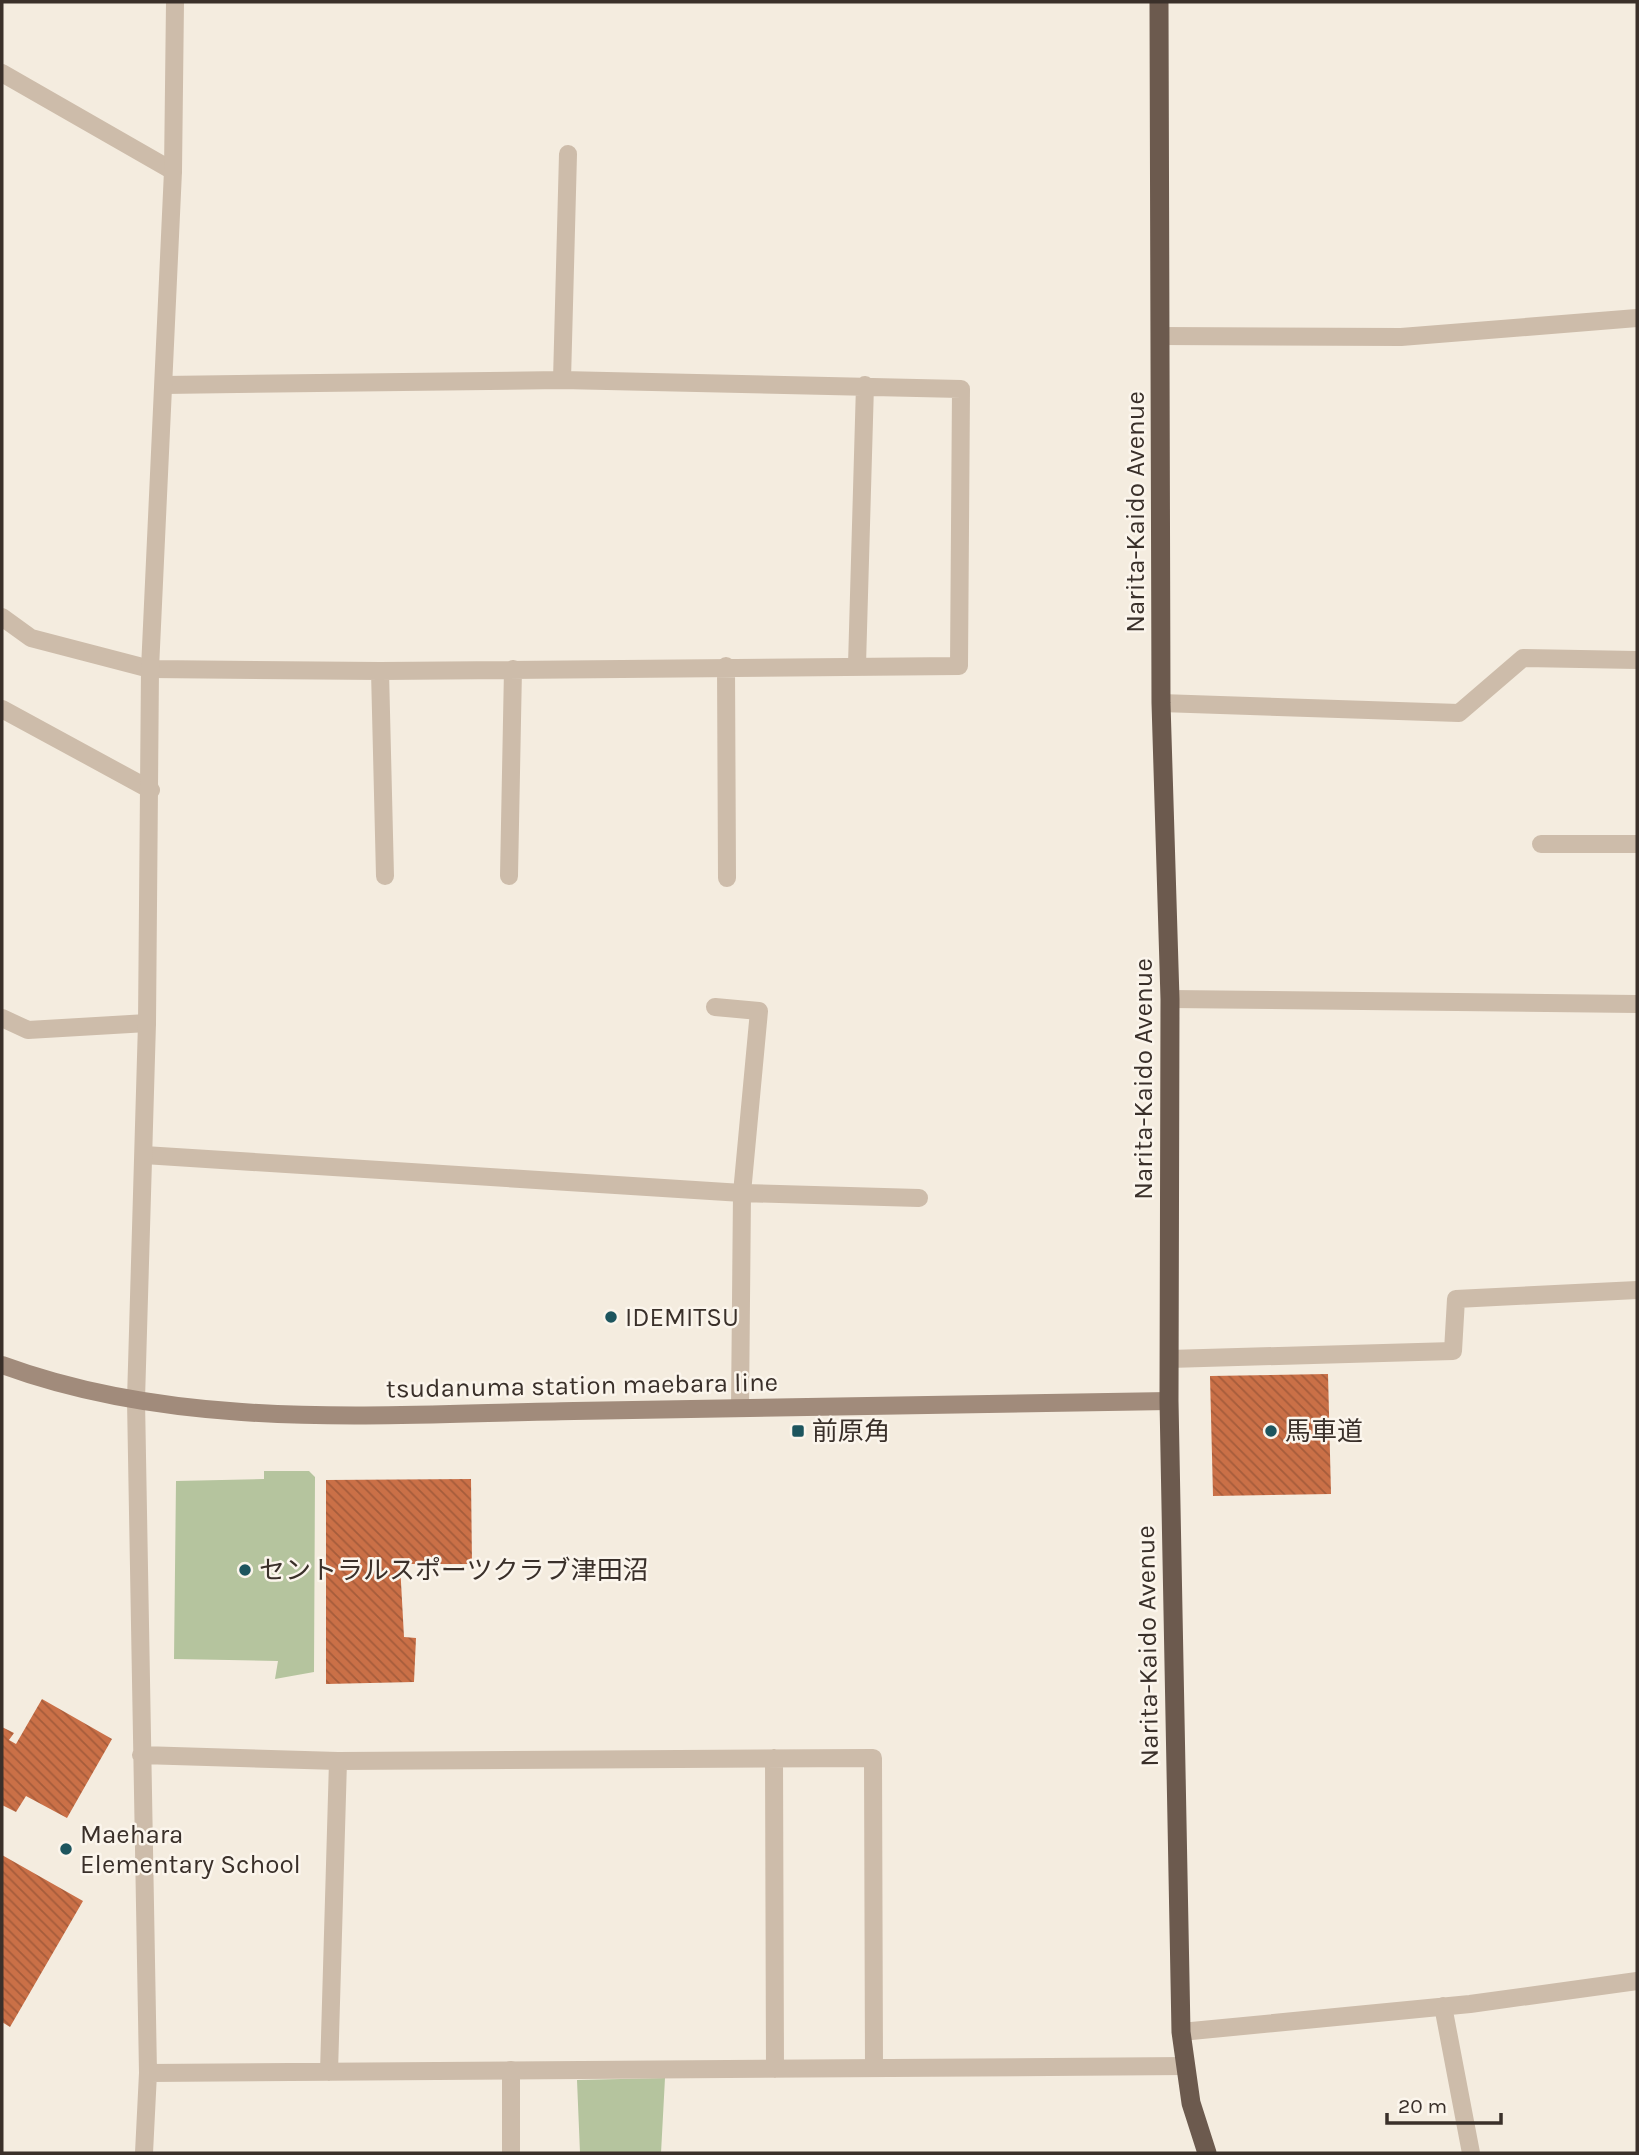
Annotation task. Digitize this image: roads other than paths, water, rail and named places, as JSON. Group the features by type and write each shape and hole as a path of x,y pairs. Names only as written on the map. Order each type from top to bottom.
{"highway":[{"name":"Narita-Kaido Avenue","path":"1159,2 1161,703 1170,999 1169,1401 1181,2032 1191,2103 1202,2151"}],"main road":[{"name":"tsudanuma station maebara line","path":"2,1365 47,1382 201,1410 343,1415 1169,1401"}],"street":[{"path":"144,2153 148,2073 136,1400 147,1023 150,669 173,171 175,2"},
{"path":"2,73 173,171"},
{"path":"562,380 568,154"},
{"path":"1160,336 1401,337 1637,318"},
{"path":"2,617 31,638 150,669 380,671 959,666 961,389 562,380 164,385"},
{"path":"857,666 865,385"},
{"path":"1161,703 1459,713 1523,658 1637,660"},
{"path":"726,666 727,878"},
{"path":"509,876 513,670"},
{"path":"380,671 384,876"},
{"path":"2,709 151,790"},
{"path":"1541,844 1637,844"},
{"path":"1170,999 1637,1004"},
{"path":"715,1007 759,1011 742,1193 740,1408"},
{"path":"2,1018 28,1030 147,1023"},
{"path":"144,1155 742,1193 919,1198"},
{"path":"1169,1359 1453,1351 1456,1299 1637,1290"},
{"path":"141,1755 338,1761 873,1758 874,2068"},
{"path":"774,1758 775,2069"},
{"path":"329,2072 338,1761"},
{"path":"1181,2032 1443,2006 1637,1981"},
{"path":"1443,2006 1471,2153"},
{"path":"148,2073 1186,2066"},
{"path":"511,2070 511,2153"}],"place":[{"name":"IDEMITSU","path":"611,1317"},
{"name":"前原角","path":"798,1431"},
{"name":"馬車道","path":"1271,1431"},
{"name":"セントラルスポーツクラブ津田沼","path":"245,1570"},
{"name":"Maehara Elementary School","path":"66,1849"}]}
